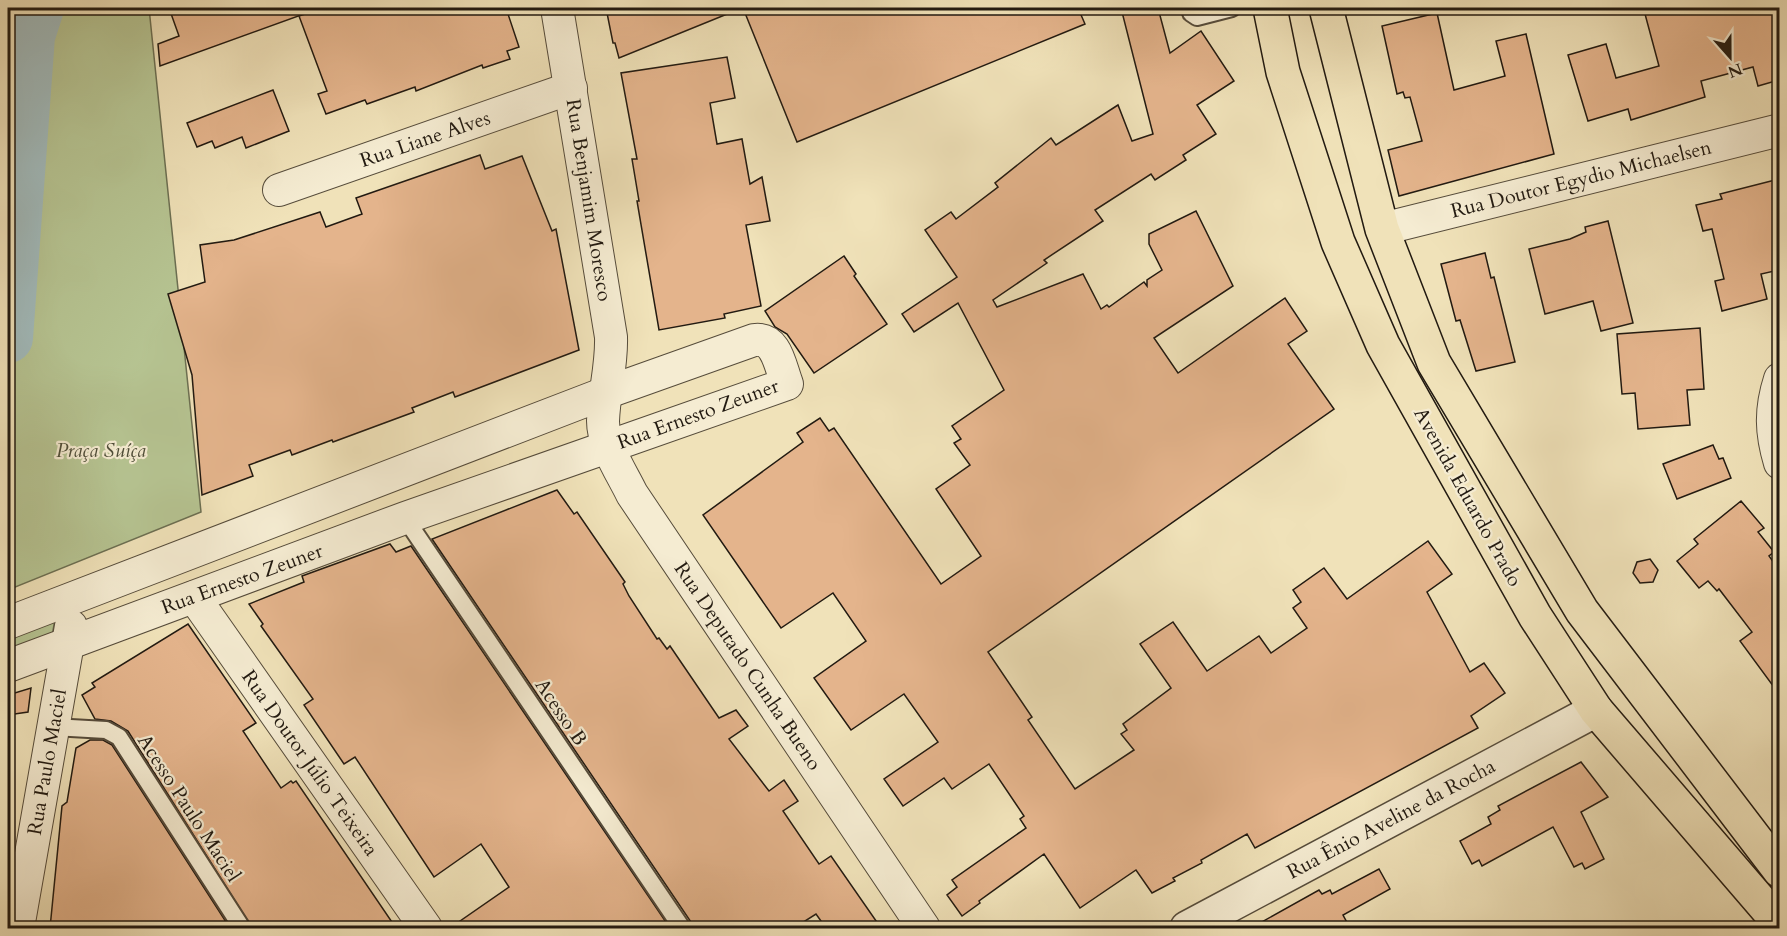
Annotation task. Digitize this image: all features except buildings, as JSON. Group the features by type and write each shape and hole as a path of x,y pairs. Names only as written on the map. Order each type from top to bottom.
{"main road":[{"name":"Avenida Eduardo Prado","path":"1270,8 1283,72 1338,242 1383,345 1535,616 1596,710 1779,924"},
{"name":"Avenida Eduardo Prado","path":"1326,8 1382,229 1434,363 1582,611 1779,871"},
{"path":"1596,710 1638,684"},
{"path":"1596,710 1646,732 1710,780"}],"street":[{"name":"Rua Benjamim Moresco","path":"557,8 611,337 612,362 608,392"},
{"name":"Rua Liane Alves","path":"279,190 571,88"},
{"name":"Rua Doutor Egydio Michaelsen","path":"1382,229 1779,130"},
{"name":"Rua Ernesto Zeuner","path":"8,623 608,392 762,339 774,350 787,384 405,518 8,666"},
{"path":"1779,379 1775,393 1771,435 1779,463"},
{"name":"Rua Deputado Cunha Bueno","path":"608,392 603,422 609,447 632,494 924,928"},
{"name":"Rua Paulo Maciel","path":"18,928 16,895 19,865 53,727 77,596"},
{"name":"Rua Doutor Júlio Teixeira","path":"194,597 426,928"},
{"name":"Rua Ênio Aveline da Rocha","path":"1187,928 1596,710"}],"lane":[{"path":"1190,8 1191,13 1197,16 1232,8"},
{"name":"Acesso B","path":"405,518 682,928"},
{"name":"Acesso Paulo Maciel","path":"53,727 106,730 119,737 242,928"}],"green space":[{"name":"Praça Suíça","path":"8,8 149,8 201,512 8,590"},
{"path":"57,608 51,642 8,659 8,627"}],"waterway":[{"path":"8,338 30,36 39,8"}]}
